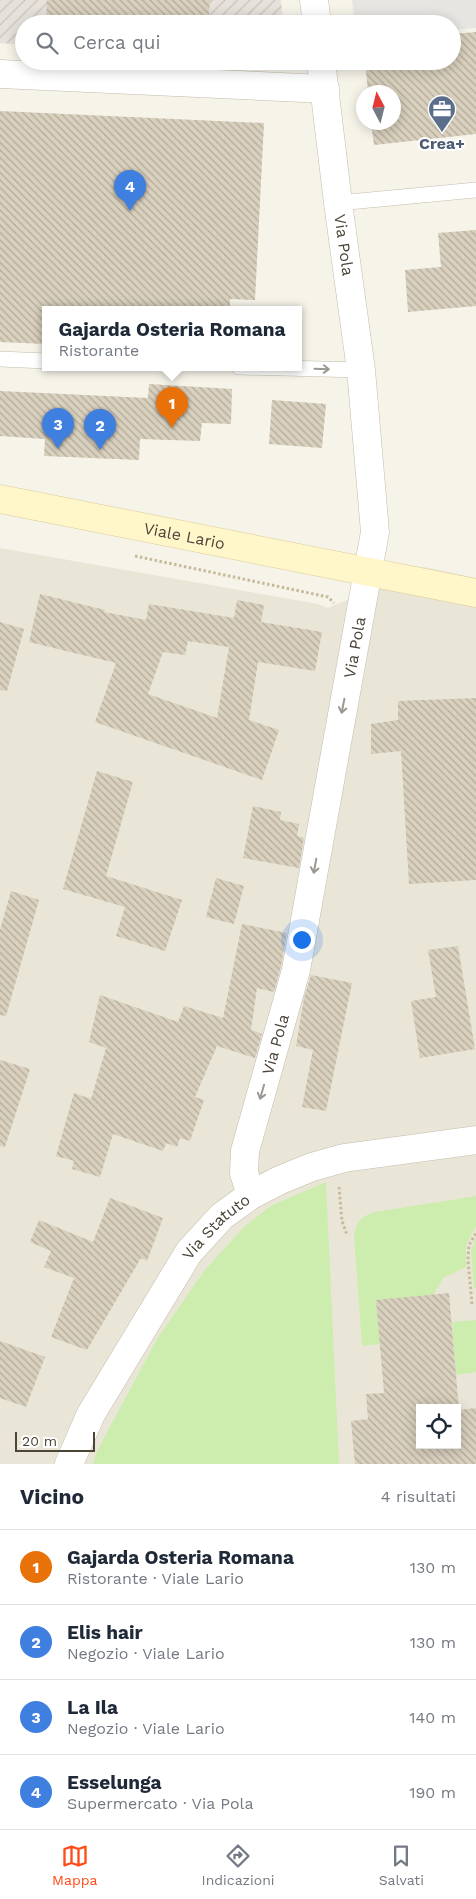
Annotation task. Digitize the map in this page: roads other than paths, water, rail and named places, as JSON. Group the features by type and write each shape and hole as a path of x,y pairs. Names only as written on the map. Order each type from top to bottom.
{"main road":[{"name":"Viale Lario","path":"0,499 476,593"}],"street":[{"path":"314,0 316,15"},
{"name":"Via Pola","path":"251,1195 244,1173 245,1151 296,970 375,532 361,370 322,70"},
{"path":"0,74 324,89"},
{"name":"Via Statuto","path":"69,1464 91,1414 189,1252 222,1216 251,1195 280,1180 312,1167 344,1158 476,1140"}],"lane":[{"path":"338,203 476,190"},
{"path":"0,359 42,361"},
{"path":"302,369 361,370"}],"place":[{"name":"Crea+","path":"442,133"},
{"name":"Esselunga","path":"130,211"},
{"name":"Gajarda Osteria Romana","path":"172,428"},
{"name":"La Ila","path":"58,449"},
{"name":"Elis hair","path":"100,450"}]}
